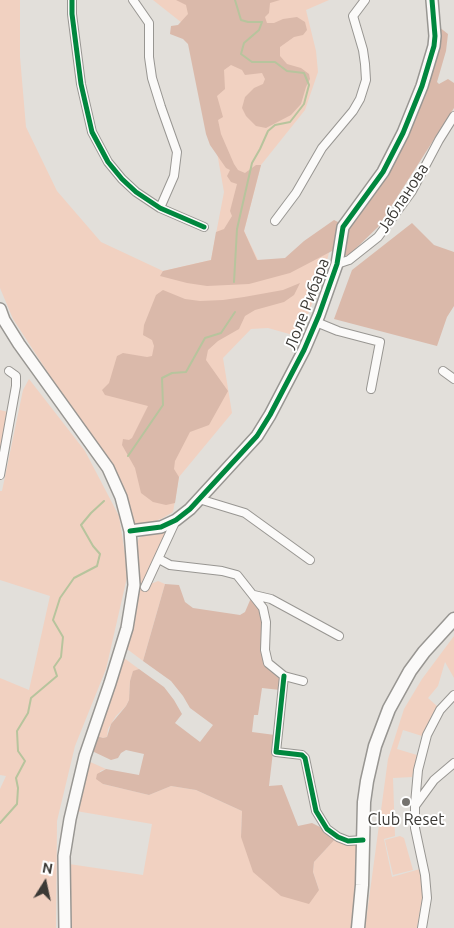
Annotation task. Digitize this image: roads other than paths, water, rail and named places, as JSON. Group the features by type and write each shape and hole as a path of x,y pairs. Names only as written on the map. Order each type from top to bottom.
{"main road":[{"name":"Лоле Рибара","path":"130,531 153,529 176,520 190,509 257,436 264,425 290,379 316,322 337,264 344,227 388,162 429,69 435,36 432,0"},
{"path":"0,309 4,320 19,344 108,468 121,497 130,531 134,585 131,605 127,628 85,756 70,819 64,856 65,928"},
{"path":"358,928 364,802 371,762 389,709 410,671 424,652 454,619"}],"street":[{"path":"72,0 81,84 92,132 108,162 136,192 160,208 204,227"},
{"path":"133,0 149,23 149,56 152,78 177,152 174,176 160,208"},
{"path":"275,221 296,193 322,148 353,111 360,99 366,80 366,64 354,16 365,0"},
{"name":"Јабланова","path":"337,264 349,260 378,237 412,191 454,116"},
{"path":"316,322 338,331 380,342 371,389"},
{"path":"0,476 16,386 16,376 9,371"},
{"path":"443,371 454,379"},
{"path":"199,499 245,513 310,560"},
{"path":"146,587 176,520"},
{"path":"159,559 170,565 237,575 263,608 266,622 265,650 268,663 284,676 303,681"},
{"path":"254,595 270,599 339,636"},
{"path":"284,676 276,752 305,758 316,811 327,829 348,841 363,840"},
{"path":"422,928 427,898 426,875 415,828 418,770 427,735 440,710 454,696"},
{"path":"415,806 434,780 454,763"}],"waterway":[{"path":"234,282 237,229 252,163 268,131 275,125 290,122 304,104 309,85 304,73 287,71 275,62 252,62 241,54 244,43 259,30 262,22 241,20 235,0"},
{"path":"128,456 163,405 162,378 172,373 186,372 205,338 221,333 235,312"},
{"path":"0,823 17,804 18,788 16,778 25,761 18,751 17,731 28,713 31,698 57,676 54,667 61,657 63,637 53,620 60,598 74,578 97,566 100,554 81,525 104,501"}],"place":[{"name":"Club Reset","path":"406,802"}]}
